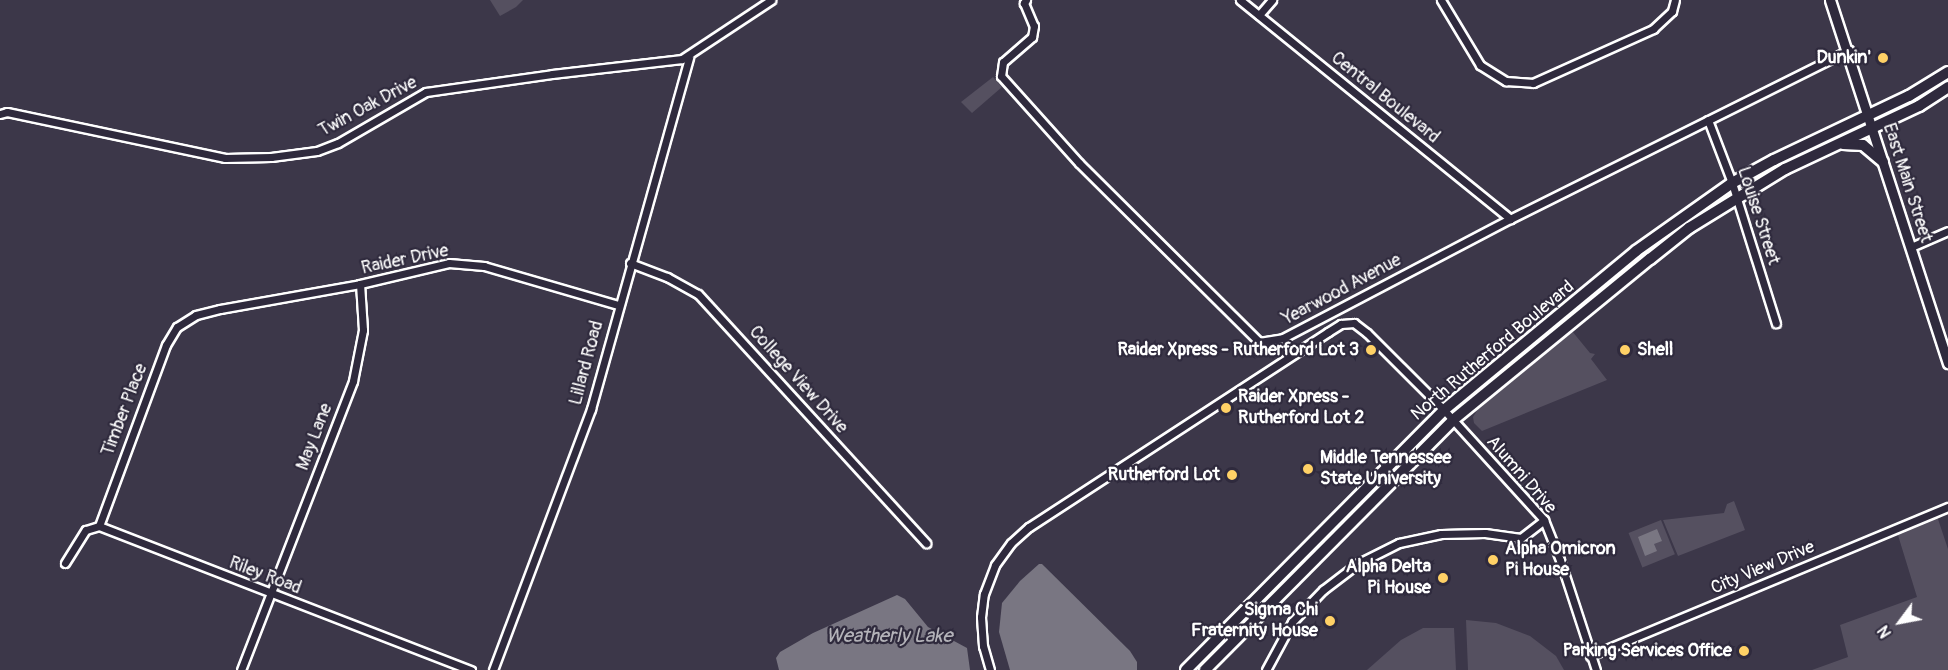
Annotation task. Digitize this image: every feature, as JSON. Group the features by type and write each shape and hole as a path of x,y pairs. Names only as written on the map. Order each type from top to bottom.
{"main road":[{"name":"North Rutherford Boulevard","path":"1186,670 1444,410 1636,251 1732,183 1867,116 1948,72"},
{"name":"North Rutherford Boulevard","path":"1205,670 1453,420 1650,259 1737,197 1785,169 1919,106 1948,87"},
{"path":"1839,144 1863,145 1883,162"}],"street":[{"name":"Twin Oak Drive","path":"0,114 7,112 201,155 225,158 271,157 317,151 338,143 426,92 688,57 771,0"},
{"name":"Yearwood Avenue","path":"1026,0 1024,3 1034,26 1032,37 1003,62 1001,76 1079,163 1259,342 1283,338 1510,219 1848,50"},
{"name":"Central Boulevard","path":"1240,0 1510,219"},
{"path":"1259,15 1272,0"},
{"path":"1441,0 1480,65 1506,81 1533,82 1653,29 1672,11 1675,0"},
{"name":"East Main Street","path":"1830,0 1948,363"},
{"name":"Lillard Road","path":"493,670 591,409 618,304 688,57"},
{"name":"Louise Street","path":"1708,120 1737,197 1776,323"},
{"path":"1911,247 1948,231"},
{"name":"Raider Drive","path":"196,315 360,284 449,263 484,266 618,304"},
{"name":"College View Drive","path":"630,263 698,294 926,543"},
{"name":"May Lane","path":"241,670 353,381 363,330 360,284"},
{"name":"Timber Place","path":"99,526 166,345 177,327 196,315"},
{"name":"Alumni Drive","path":"990,669 983,646 981,617 984,594 995,565 1011,543 1029,527 1341,324 1354,323 1444,410 1544,520 1560,560 1596,670"},
{"name":"City View Drive","path":"1590,656 1948,507"},
{"path":"1266,670 1292,622 1323,590 1357,564 1399,543 1441,534 1485,533 1521,538 1544,520"},
{"path":"65,563 86,530 99,526"},
{"name":"Riley Road","path":"99,526 471,670"}],"shaded area":[{"path":"490,0 523,0 500,16"},
{"path":"993,77 1002,87 972,113 961,102"},
{"path":"1572,331 1590,353 1595,354 1591,359 1607,380 1482,431 1474,423 1473,417 1478,409"},
{"path":"1734,501 1745,530 1678,556 1663,520 1724,513 1727,504"},
{"path":"1937,516 1948,549 1948,670 1812,670 1848,657 1840,625 1917,597 1897,532"},
{"path":"1661,520 1675,554 1642,567 1629,533"},
{"path":"1466,620 1496,623 1530,636 1556,656 1564,670 1468,670"},
{"path":"1423,628 1454,628 1456,670 1367,670 1401,640"}],"water":[{"path":"1657,529 1662,541 1654,544 1657,551 1645,556 1638,537"},
{"path":"1039,564 1042,564 1130,651 1137,662 1137,670 1010,670 999,632 1002,603 1020,581"},
{"name":"Weatherly Lake","path":"897,595 905,599 928,627 967,648 970,670 779,670 776,658 780,652 813,633"}],"place":[{"name":"Dunkin'","path":"1883,58"},
{"name":"Raider Xpress - Rutherford Lot 3","path":"1371,350"},
{"name":"Shell","path":"1625,350"},
{"name":"Raider Xpress - Rutherford Lot 2","path":"1226,408"},
{"name":"Middle Tennessee State University","path":"1308,469"},
{"name":"Rutherford Lot","path":"1232,475"},
{"name":"Alpha Omicron Pi House","path":"1493,560"},
{"name":"Alpha Delta Pi House","path":"1443,578"},
{"name":"Sigma Chi Fraternity House","path":"1330,621"},
{"name":"Parking Services Office","path":"1744,651"}]}
